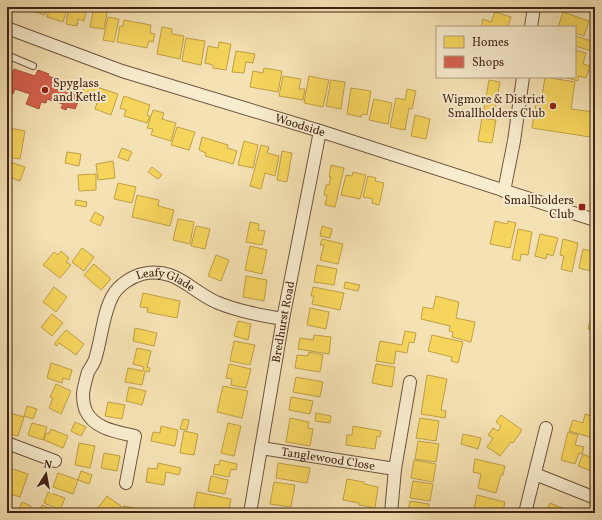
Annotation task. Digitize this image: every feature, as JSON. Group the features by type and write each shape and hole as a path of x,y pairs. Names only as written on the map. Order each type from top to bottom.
{"street":[{"path":"531,26 534,7"},
{"name":"Woodside","path":"7,28 122,71 320,131 595,220"},
{"path":"504,191 514,141 523,78"},
{"name":"Bredhurst Road","path":"250,513 283,319 320,131"},
{"name":"Leafy Glade","path":"126,483 135,436 116,432 96,424 90,418 83,404 88,372 96,358 108,307 113,295 119,288 134,276 155,272 173,276 184,281 204,296 233,308 283,319"},
{"path":"391,513 396,469 410,382"},
{"path":"525,513 546,428"},
{"path":"7,443 55,461"},
{"name":"Tanglewood Close","path":"261,448 396,469"},
{"path":"535,474 595,498"}],"lane":[{"path":"7,55 33,66"}],"building: Homes":[{"path":"30,7 47,7 45,15 29,10"},
{"path":"50,7 62,7 67,9 63,22 47,17"},
{"path":"69,7 87,7 84,21 78,19 77,26 66,24"},
{"path":"94,7 108,7 104,29 90,27"},
{"path":"484,7 508,7 506,12"},
{"path":"562,7 578,7 577,12"},
{"path":"495,12 511,17 508,26 481,26 483,19 491,22"},
{"path":"563,12 589,21 584,36 576,33 576,26 558,26"},
{"path":"108,17 119,19 114,42 103,40"},
{"path":"124,20 151,25 150,33 155,34 153,42 149,41 147,48 117,42 120,26 123,26"},
{"path":"162,27 172,29 172,34 184,36 180,59 157,54"},
{"path":"576,36 595,42 592,51 576,46"},
{"path":"186,38 205,41 201,65 182,61"},
{"path":"219,42 231,44 226,70 213,68 213,65 205,63 208,46 218,48"},
{"path":"576,50 586,53 583,64 590,66 586,78 579,76 578,81 567,78 576,78"},
{"path":"236,51 255,54 253,63 246,62 244,73 232,72"},
{"path":"264,68 282,71 278,92 250,87 253,71 263,73"},
{"path":"283,76 301,79 299,89 305,89 303,100 279,96"},
{"path":"309,76 329,80 323,107 304,103"},
{"name":"Wigmore & District Smallholders Club","path":"545,78 575,82 571,109 594,112 590,137 532,128 536,103 541,104"},
{"path":"331,80 345,82 341,109 326,106"},
{"path":"489,80 500,82 495,110 500,111 499,118 483,115"},
{"path":"85,83 118,94 111,115 95,109 97,103 81,97"},
{"path":"351,88 371,91 367,115 362,114 361,117 347,114"},
{"path":"407,89 416,91 412,109 409,108 405,130 390,127 396,98 405,100"},
{"path":"124,96 150,105 147,115 150,116 147,123 124,116 126,110 120,108"},
{"path":"374,99 392,103 388,124 369,120"},
{"path":"153,110 164,113 162,119 176,123 171,141 151,135 153,129 147,128"},
{"path":"415,115 430,119 426,139 411,136"},
{"path":"482,118 496,120 492,143 478,141"},
{"path":"177,127 195,132 189,150 171,145"},
{"path":"9,128 25,131 20,159 7,157 7,134"},
{"path":"202,137 228,145 227,148 237,151 233,164 205,156 206,153 199,150"},
{"path":"244,141 258,145 253,168 238,165"},
{"path":"261,145 269,147 267,153 279,156 275,176 265,173 261,189 250,186"},
{"path":"122,148 132,152 128,161 118,157"},
{"path":"282,151 292,153 287,182 277,180"},
{"path":"67,152 81,154 79,166 65,163"},
{"path":"7,161 25,167 20,181 7,176"},
{"path":"113,161 115,178 98,180 96,164"},
{"path":"331,165 344,168 335,207 325,205 327,195 324,195 326,185 329,185 331,177 329,177"},
{"path":"152,167 162,175 158,179 148,172"},
{"path":"353,172 366,175 360,199 341,195 346,175 352,176"},
{"path":"96,174 96,190 79,191 78,175"},
{"path":"368,176 376,178 375,181 384,183 379,205 372,203 373,199 363,197"},
{"path":"118,183 136,187 132,203 114,199"},
{"path":"137,195 159,200 158,206 174,210 170,226 132,217"},
{"path":"76,200 87,202 86,207 75,205"},
{"path":"95,212 104,217 100,226 90,221"},
{"path":"178,219 194,222 190,244 173,240"},
{"path":"495,221 507,224 508,221 516,223 510,248 490,244"},
{"path":"250,222 259,224 258,230 265,231 262,245 246,242"},
{"path":"196,226 210,229 205,249 191,246"},
{"path":"322,226 332,229 330,238 320,236"},
{"path":"518,229 532,232 528,255 521,254 520,261 512,259"},
{"path":"540,234 558,238 553,256 547,254 546,259 535,256"},
{"path":"322,239 343,244 338,264 320,260 324,245 320,245"},
{"path":"563,239 578,243 572,272 561,269 564,256 560,255"},
{"path":"250,246 267,250 262,274 245,270"},
{"path":"593,247 595,248 595,272 579,268 583,249 592,251"},
{"path":"82,248 94,257 84,271 72,262"},
{"path":"61,251 69,258 66,262 71,265 60,278 43,265 54,252 58,255"},
{"path":"216,255 229,260 221,281 208,276"},
{"path":"94,264 111,279 101,290 84,275"},
{"path":"317,265 337,269 334,285 314,282"},
{"path":"246,276 267,280 264,301 243,297"},
{"path":"345,282 360,285 358,291 344,288"},
{"path":"54,287 67,297 56,312 43,302"},
{"path":"313,287 344,293 340,310 312,304 314,296 311,296"},
{"path":"595,289 595,331 588,329"},
{"path":"143,293 180,301 177,318 147,312 148,308 140,307"},
{"path":"436,296 459,302 456,318 475,322 471,342 452,337 453,332 449,331 450,326 421,319 423,307 433,309"},
{"path":"310,308 329,312 326,329 307,325"},
{"path":"52,314 63,323 52,336 41,327"},
{"path":"238,321 251,324 248,340 234,336"},
{"path":"135,328 157,333 154,346 133,341"},
{"path":"66,330 84,344 76,355 59,343 57,346 54,344"},
{"path":"405,331 416,333 414,343 409,342 407,353 396,351 394,364 376,361 380,341 402,345"},
{"path":"314,335 331,337 329,354 298,349 300,338 313,340"},
{"path":"432,335 463,342 458,363 451,361 452,357 428,351"},
{"path":"234,341 255,345 250,365 230,361"},
{"path":"137,348 151,351 147,367 150,368 149,372 145,371 142,385 125,382 128,368 143,371 144,367 133,364"},
{"path":"309,352 323,355 320,372 295,368 297,355 308,356"},
{"path":"51,363 72,370 69,380 63,378 62,383 47,378"},
{"path":"229,364 251,369 246,388 231,385 232,379 226,378"},
{"path":"376,364 395,367 392,387 372,383"},
{"path":"427,375 447,379 441,410 446,411 445,418 421,414"},
{"path":"296,377 323,382 320,397 293,392"},
{"path":"56,384 71,391 61,414 49,408 53,398 50,397"},
{"path":"223,386 248,391 242,418 217,412"},
{"path":"129,387 146,391 142,405 126,401"},
{"path":"291,397 313,401 310,414 289,410"},
{"path":"108,402 125,405 122,419 105,416"},
{"path":"27,406 37,409 33,419 24,416"},
{"path":"10,413 24,417 18,436 7,433 7,423"},
{"path":"316,413 331,416 330,423 315,421"},
{"path":"585,414 595,417 595,442 590,440 590,437 569,431 573,420 583,423"},
{"path":"501,415 522,430 513,443 511,442 500,456 487,447 493,438 488,435 493,428 498,431 501,426 496,422"},
{"path":"290,418 309,422 308,428 313,429 310,446 286,442"},
{"path":"420,418 439,421 436,441 416,438"},
{"path":"183,419 189,420 187,430 180,429"},
{"path":"75,422 86,427 81,436 71,431"},
{"path":"32,423 47,427 43,440 28,435"},
{"path":"228,423 241,426 234,456 221,453"},
{"path":"161,426 178,430 175,446 151,441 153,432 160,433"},
{"path":"353,426 381,431 380,437 377,436 375,449 346,445 347,435 352,435"},
{"path":"51,429 68,436 63,448 44,440 46,433 49,434"},
{"path":"184,431 198,434 194,455 180,453"},
{"path":"568,432 578,435 575,445 584,447 582,454 579,453 575,464 561,460"},
{"path":"463,434 481,438 478,449 461,444"},
{"path":"418,441 439,444 436,462 415,459"},
{"path":"79,443 95,446 90,468 75,465"},
{"path":"104,453 120,456 117,471 101,468"},
{"path":"583,454 595,459 591,471 578,466"},
{"path":"475,459 505,466 496,493 478,488 481,474 473,472"},
{"path":"220,460 237,464 236,470 231,469 229,477 213,474 215,464 219,465"},
{"path":"414,460 436,464 433,482 411,478"},
{"path":"158,463 181,468 179,475 166,472 164,485 146,482 148,468 157,469"},
{"path":"278,463 310,468 307,483 276,478"},
{"path":"10,468 28,474 20,497 7,493 7,476"},
{"path":"81,471 92,475 89,484 78,480"},
{"path":"58,473 78,480 73,494 53,487"},
{"path":"211,476 228,480 225,494 208,491"},
{"path":"347,479 364,482 364,484 378,487 375,508 343,500"},
{"path":"413,481 433,484 430,501 410,498"},
{"path":"274,482 295,485 291,507 270,504"},
{"path":"48,492 65,498 60,510 44,503"},
{"path":"197,492 231,499 228,513 193,513"},
{"path":"477,495 505,502 503,511 500,510 499,513 473,513"},
{"path":"107,496 121,506 117,513 102,513 97,509"},
{"path":"410,501 429,504 428,513 408,513"},
{"path":"22,502 31,506 28,513 18,511"},
{"path":"550,503 574,513 546,513"},
{"path":"42,505 61,513 39,513"},
{"path":"123,506 147,510 146,513 121,513"},
{"path":"151,508 157,509 157,513 150,513"}],"building: Shops":[{"name":"Spyglass and Kettle","path":"14,69 35,76 38,70 49,74 48,76 61,80 59,86 81,94 75,109 67,107 66,110 61,108 63,104 47,99 46,103 41,102 39,109 26,104 30,94 15,89 13,94 9,92 12,82 10,81"}],"place":[{"name":"Spyglass and Kettle","path":"45,90"},
{"name":"Wigmore & District Smallholders Club","path":"553,106"},
{"name":"Smallholders Club","path":"582,207"}]}
